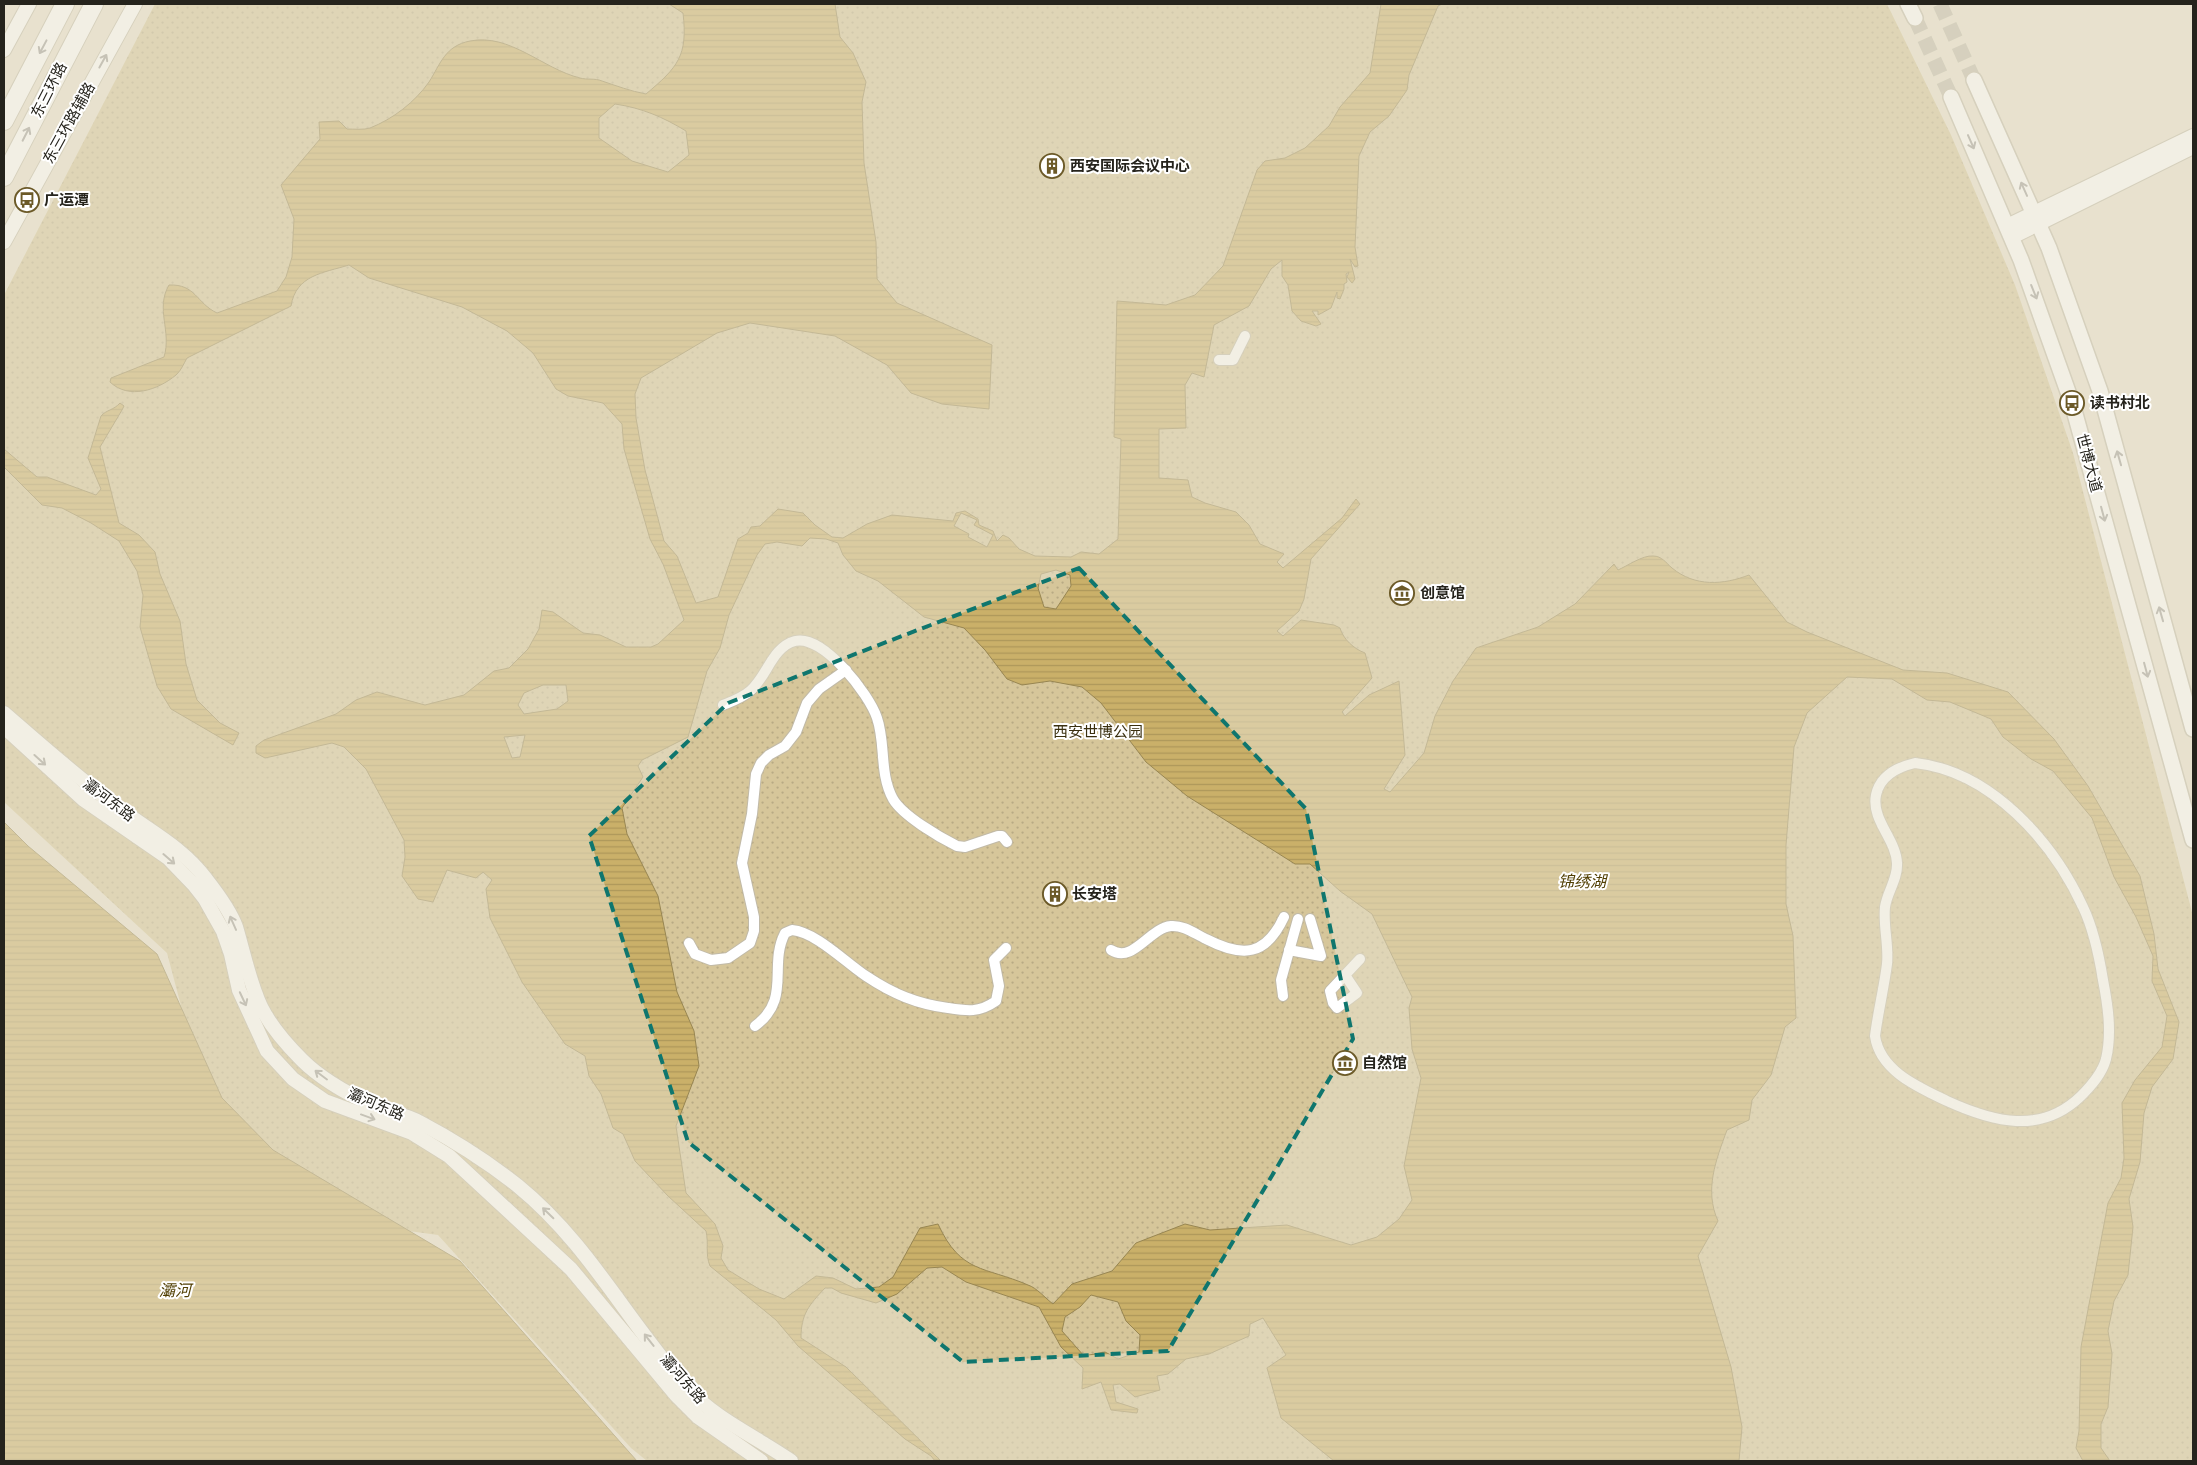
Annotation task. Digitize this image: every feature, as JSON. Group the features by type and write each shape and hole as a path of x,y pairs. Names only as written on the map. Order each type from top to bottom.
{"highway":[{"name":"东三环路","path":"4,121 66,4"},
{"name":"东三环路","path":"4,177 94,4"}],"main road":[{"name":"世博大道","path":"1974,80 2037,219 2067,294 2102,398 2193,729"},
{"name":"世博大道","path":"1951,97 2010,231 2037,301 2072,403 2193,840"}],"street":[{"path":"4,50 29,4"},
{"name":"东三环路辅路","path":"4,242 135,4"},
{"path":"2037,219 2193,136"},
{"path":"2010,231 2193,147"},
{"path":"1219,360 1232,360 1244,336"},
{"path":"723,705 737,700 750,691 777,652 784,646 796,641 816,647 837,660 873,708 878,720 883,768 887,786 894,801 903,812 957,846 965,846 998,836 1002,836 1007,842"},
{"path":"690,943 694,954 711,960 728,958 750,943 754,931 754,917 742,863 752,814 756,774 761,763 769,755 786,746 796,732 807,703 819,689 846,670"},
{"name":"灞河东路","path":"4,713 71,771 121,810 168,841 196,866 216,893 235,924 250,978 262,1009 282,1040 305,1063 335,1086 373,1105 417,1121 489,1165 548,1213 588,1256 686,1387 761,1461"},
{"name":"灞河东路","path":"4,728 84,800 168,858 194,885 205,899 223,931 231,954 239,990 267,1051 292,1079 325,1101 412,1133 449,1156 571,1269 676,1395 698,1417 791,1461"},
{"path":"1915,763 1936,765 1963,776 2014,813 2036,834 2056,860 2084,909 2093,933 2105,988 2109,1026 2108,1044 2100,1074 2087,1091 2071,1105 2052,1116 2033,1122 2013,1122 1970,1112 1924,1090 1896,1072 1882,1059 1877,1049 1875,1036 1887,965 1885,907 1897,863 1895,853 1876,809 1876,796 1880,785 1891,773 1915,763"},
{"path":"1112,950 1117,954 1127,953 1158,930 1170,926 1187,929 1219,946 1250,950 1270,942 1284,917"},
{"path":"1283,996 1280,980 1298,919"},
{"path":"1289,950 1321,956 1310,919"},
{"path":"755,1026 767,1017 774,1003 778,989 778,952 785,933 792,930 808,935 867,977 902,997 926,1005 971,1012 986,1008 996,1001 999,986 994,960 1006,948"},
{"path":"1345,976 1360,959"}],"highlighted area":[{"path":"1079,568 1306,809 1353,1039 1168,1351 963,1362 688,1142 589,836 728,703"}],"green space":[{"name":"西安世博公园","path":"155,4 1887,4 1951,135 2015,285 2073,453 2193,916 2193,1461 647,1461 631,1448 438,1235 350,1223 202,1085 167,953 4,802 4,295"}],"water":[{"name":"锦绣湖","path":"669,4 835,4 840,37 853,53 866,82 862,102 864,163 876,242 877,279 897,303 992,345 989,409 942,404 911,393 887,365 835,336 750,323 717,333 641,378 635,394 636,418 645,470 664,541 677,556 696,603 718,597 738,539 748,533 751,527 760,526 778,509 803,513 815,525 832,537 843,538 867,524 892,515 953,521 956,513 965,511 978,519 979,525 993,531 997,541 1003,535 1009,538 1019,549 1035,556 1071,557 1081,552 1099,554 1118,539 1121,439 1114,437 1117,301 1166,305 1195,295 1223,266 1257,170 1265,161 1285,158 1305,148 1329,126 1340,107 1370,73 1381,4 1442,4 1438,6 1409,75 1407,90 1389,116 1370,132 1359,156 1355,247 1358,266 1355,267 1350,259 1355,279 1352,283 1347,277 1349,272 1346,274 1347,282 1344,284 1340,299 1337,298 1337,292 1331,308 1318,315 1318,311 1312,311 1321,324 1316,326 1301,321 1292,311 1288,285 1282,276 1282,260 1271,269 1249,306 1214,325 1204,377 1192,373 1185,385 1186,428 1159,429 1159,478 1188,480 1192,497 1236,512 1249,525 1260,544 1284,554 1277,562 1283,568 1342,518 1356,499 1360,504 1311,559 1304,599 1299,611 1277,631 1283,636 1301,620 1334,625 1340,628 1350,643 1365,653 1372,678 1342,712 1345,716 1369,695 1399,681 1405,755 1384,789 1390,792 1424,753 1435,716 1453,681 1476,648 1538,627 1575,604 1614,564 1618,570 1649,556 1659,557 1681,574 1690,579 1700,581 1729,581 1749,575 1787,622 1807,632 1903,670 1947,673 2008,692 2054,739 2088,786 2140,876 2154,934 2158,969 2179,1022 2173,1059 2152,1087 2144,1113 2140,1162 2129,1199 2133,1227 2128,1275 2114,1301 2108,1331 2112,1354 2108,1407 2101,1424 2101,1448 2110,1461 2083,1461 2076,1448 2079,1431 2081,1347 2108,1203 2121,1178 2124,1158 2122,1103 2135,1080 2162,1047 2167,1016 2152,981 2153,956 2136,917 2114,877 2092,818 2053,771 2031,759 2003,737 1991,719 1950,702 1927,700 1892,679 1847,677 1807,713 1794,747 1786,845 1786,904 1793,936 1796,1018 1785,1027 1771,1075 1752,1100 1749,1120 1727,1130 1713,1175 1712,1198 1718,1221 1698,1256 1731,1367 1742,1427 1739,1461 1334,1461 1281,1418 1267,1368 1286,1355 1263,1318 1250,1324 1249,1336 1209,1354 1186,1359 1168,1374 1157,1376 1160,1390 1135,1397 1120,1384 1113,1385 1116,1402 1138,1409 1137,1413 1111,1410 1101,1382 1082,1389 1083,1368 1061,1347 1039,1307 966,1282 942,1267 927,1268 897,1294 876,1303 841,1293 832,1288 825,1288 814,1300 804,1316 801,1338 846,1367 941,1461 935,1461 931,1456 905,1439 798,1346 776,1320 710,1266 706,1231 668,1196 635,1161 623,1134 613,1128 601,1094 589,1076 585,1056 565,1044 522,982 490,918 486,889 492,880 483,872 476,878 447,870 433,902 418,899 402,876 405,857 404,840 366,769 344,747 332,743 265,758 256,753 256,746 264,740 336,714 356,700 377,692 425,705 464,695 494,671 509,668 528,649 539,629 542,610 553,612 583,633 600,635 626,647 651,647 658,644 684,620 663,564 650,539 624,449 622,424 603,403 568,396 556,389 533,353 507,331 462,307 369,278 349,265 312,277 299,288 291,306 187,358 178,373 161,385 152,389 134,392 126,391 110,382 111,378 164,357 166,338 163,303 169,285 191,291 204,304 217,313 277,291 286,277 292,257 294,219 281,185 320,139 319,122 339,121 347,129 362,129 370,128 387,120 417,96 429,82 449,51 462,43 470,41 485,40 499,42 566,73 583,79 599,80 646,94 666,76 678,59 684,40 683,13","holes":["615,104 652,114 686,131 689,155 668,172 632,161 599,138 599,118","961,513 977,520 974,525 993,535 987,547 968,537 969,534 954,526","810,538 826,539 838,543 843,555 856,571 878,581 924,617 964,628 985,650 1007,679 1022,685 1050,681 1082,687 1101,703 1146,762 1187,796 1295,864 1310,864 1340,891 1372,914 1412,997 1409,1008 1412,1049 1421,1078 1404,1166 1412,1200 1399,1219 1377,1237 1351,1245 1287,1225 1210,1230 1185,1224 1136,1243 1112,1271 1072,1284 1053,1304 1031,1286 986,1271 965,1260 956,1252 938,1224 920,1228 893,1277 879,1287 856,1289 833,1278 816,1276 784,1299 759,1289 728,1270 721,1258 723,1246 715,1224 686,1193 676,1126 699,1066 694,1031 677,992 658,896 627,834 622,808 643,777 638,766 642,760 688,737 707,671 720,648 729,615 757,555 765,544 777,542 802,546","1056,570 1070,575 1071,586 1056,609 1044,607 1038,588 1041,574","543,685 566,685 568,701 557,709 524,714 518,705 524,693","525,735 520,757 512,758 504,737","1091,1295 1118,1302 1126,1321 1140,1335 1139,1352 1118,1359 1105,1352 1084,1356 1062,1331 1065,1317 1080,1307"]},
{"path":"120,403 124,406 100,447 119,523 139,535 155,552 160,574 180,621 186,664 197,700 220,723 239,733 233,745 171,709 157,686 140,627 143,595 137,571 119,541 91,523 62,508 42,505 4,467 4,449 37,477 47,477 96,495 101,489 88,458 101,416"},
{"name":"灞河","path":"4,822 28,846 157,954 222,1098 273,1150 460,1261 637,1461 4,1461"}],"tunnel":[{"path":"1940,4 1974,80"},
{"path":"1915,18 1951,97"}],"place":[{"name":"西安国际会议中心","path":"1052,166"},
{"name":"广运潭","path":"27,200"},
{"name":"读书村北","path":"2072,403"},
{"name":"创意馆","path":"1402,593"},
{"name":"长安塔","path":"1055,894"},
{"name":"自然馆","path":"1345,1063"}]}
